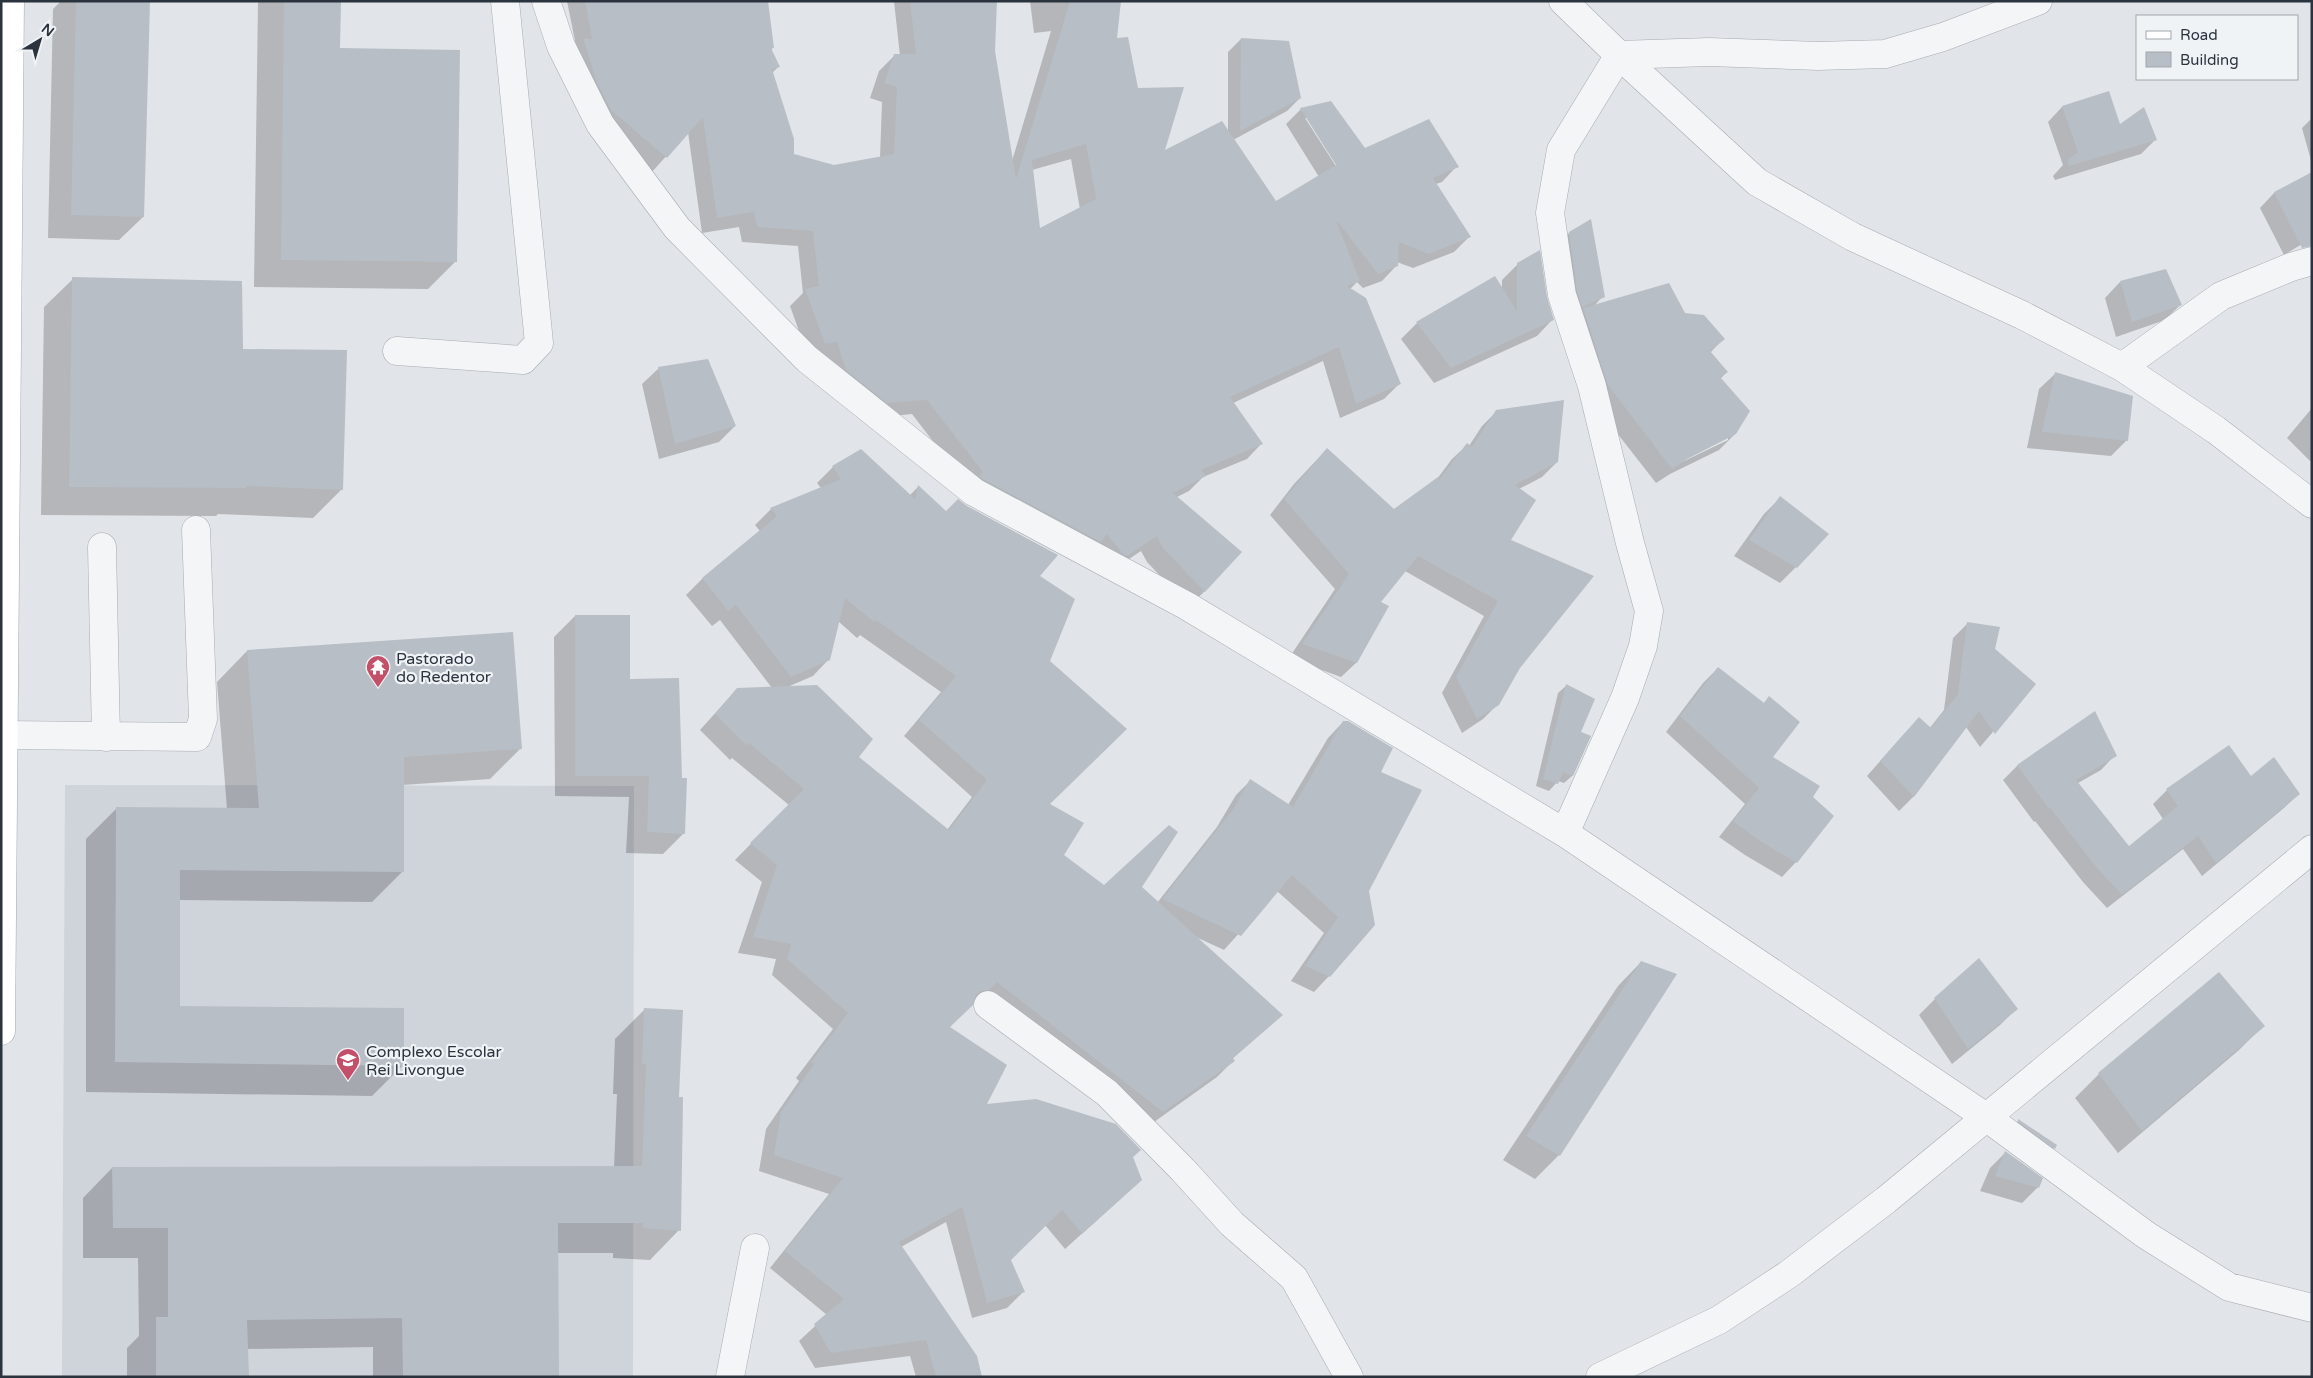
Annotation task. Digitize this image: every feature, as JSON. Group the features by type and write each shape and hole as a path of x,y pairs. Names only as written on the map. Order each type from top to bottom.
{"main road":[{"path":"1,1031 10,1"}],"street":[{"path":"397,351 523,360 539,343 505,1"},
{"path":"546,1 561,46 600,124 677,228 806,359 974,492 1187,606 1565,834 1986,1117 2146,1235 2229,1287 2312,1308"},
{"path":"1563,1 1618,55 1757,182 1853,237 2022,315 2122,367 2216,430 2312,504"},
{"path":"1618,55 1708,52 1818,56 1885,54 1943,37 2038,1"},
{"path":"1565,834 1626,698 1643,646 1649,611 1630,543 1592,386 1562,295 1550,213 1561,150 1618,55"},
{"path":"2122,367 2221,296 2292,267 2312,261"},
{"path":"5,735 197,737 203,719 196,530"},
{"path":"102,546 106,736"},
{"path":"1600,1377 1719,1320 1790,1274 1886,1200 2312,849"},
{"path":"988,1005 1107,1093 1183,1170 1232,1224 1294,1278 1349,1377"},
{"path":"730,1377 755,1248"}],"shaded area":[{"name":"Complexo Escolar Rei Livongue","path":"65,785 634,786 633,1377 62,1377"}],"building":[{"path":"76,1 150,1 144,217 71,215"},
{"path":"284,1 341,1 340,48 460,50 457,262 281,260"},
{"path":"585,1 768,1 774,48 771,48 780,67 772,69 794,139 794,154 834,165 894,154 897,87 884,83 894,54 916,54 910,1 997,1 995,51 1016,179 1070,1 1121,1 1117,38 1128,37 1138,88 1184,87 1165,150 1222,121 1276,201 1336,165 1300,108 1331,101 1365,148 1429,119 1459,167 1433,178 1471,237 1429,254 1399,242 1398,266 1378,274 1337,223 1360,281 1347,286 1366,298 1401,384 1356,404 1339,347 1230,397 1263,444 1201,470 1206,476 1173,493 1242,552 1205,592 1162,547 1157,536 1127,556 1123,554 1107,534 1101,542 979,476 983,472 927,400 887,403 846,370 837,342 825,344 805,289 819,286 813,231 757,227 754,212 717,218 703,117 667,158 611,110 597,83 583,38 592,39","holes":["1086,144 1096,199 1040,228 1032,160"]},
{"path":"1241,38 1289,41 1301,98 1240,131"},
{"path":"2109,91 2120,124 2144,107 2157,140 2069,166 2067,160 2078,152 2062,106"},
{"path":"2312,172 2312,246 2302,248 2274,192"},
{"path":"1591,219 1605,297 1582,307 1577,291 1569,232"},
{"path":"1540,250 1547,297 1554,320 1451,368 1416,322 1495,276 1517,311 1517,263"},
{"path":"2166,269 2182,305 2132,322 2120,281"},
{"path":"72,277 242,281 243,349 347,350 343,490 246,486 246,488 69,487"},
{"path":"1669,283 1685,313 1704,315 1725,339 1710,351 1728,372 1720,377 1750,411 1736,434 1687,459 1672,469 1608,385 1583,308"},
{"path":"708,359 736,426 675,444 658,367"},
{"path":"2055,372 2133,396 2128,441 2042,432"},
{"path":"1564,400 1558,462 1515,485 1536,500 1511,540 1594,576 1520,668 1499,705 1477,719 1456,677 1498,601 1418,556 1381,602 1389,606 1357,663 1302,644 1349,574 1284,499 1327,448 1394,509 1438,477 1439,480 1467,443 1472,447 1496,410"},
{"path":"861,449 915,499 918,485 946,511 958,499 967,506 1058,555 1040,576 1075,599 1050,661 1127,729 1050,804 1084,823 1064,855 1104,885 1169,825 1178,832 1142,887 1283,1015 1233,1058 1235,1061 1163,1112 997,982 989,990 981,991 976,995 973,1005 950,1027 1007,1065 987,1104 1036,1099 1116,1124 1141,1150 1133,1157 1142,1180 1082,1234 1062,1210 1011,1260 1025,1292 987,1303 962,1207 899,1242 977,1356 982,1377 936,1377 926,1340 831,1353 814,1324 844,1299 785,1251 843,1178 774,1155 781,1112 814,1064 811,1062 848,1013 787,959 791,944 753,937 777,865 750,843 804,789 749,743 746,745 715,714 737,688 817,685 873,739 859,757 949,830 987,780 919,720 956,676 876,620 874,622 845,598 830,660 791,677 736,605 728,611 702,578 777,516 770,508 841,479 832,466"},
{"path":"1780,496 1829,534 1797,568 1749,540"},
{"path":"575,615 630,615 630,679 679,678 682,778 687,778 685,834 647,832 649,776 575,776"},
{"path":"1967,622 2000,627 1995,649 2036,684 1995,734 1979,711 1914,797 1880,761 1919,717 1931,728 1958,694"},
{"path":"513,632 522,749 404,757 404,872 180,870 180,1006 404,1008 404,1066 115,1062 116,807 259,808 247,650"},
{"path":"1718,667 1764,703 1769,696 1800,722 1773,757 1820,786 1813,797 1834,816 1797,863 1760,841 1733,821 1759,788 1680,716"},
{"path":"1566,684 1595,699 1581,732 1591,736 1573,776 1563,772 1558,784 1543,779"},
{"path":"2095,711 2117,756 2076,780 2129,846 2178,806 2166,789 2229,745 2251,776 2274,757 2300,794 2216,863 2198,836 2122,895 2097,868 2049,809 2017,765"},
{"path":"1343,721 1348,721 1393,748 1381,772 1422,790 1369,891 1375,925 1330,977 1305,966 1338,917 1292,875 1241,936 1162,899 1232,811 1250,779 1293,807"},
{"path":"1979,958 2018,1009 1968,1049 1934,998"},
{"path":"1641,961 1677,974 1560,1156 1526,1136"},
{"path":"2219,972 2265,1026 2142,1131 2098,1073"},
{"path":"644,1008 683,1010 679,1097 683,1097 681,1231 642,1228 643,1223 558,1223 559,1377 403,1377 402,1318 247,1320 249,1377 156,1377 156,1317 168,1317 168,1228 113,1228 112,1167 642,1166 646,1064 642,1064"},
{"path":"2018,1119 2057,1145 2055,1149 2018,1121"},
{"path":"2005,1151 2043,1178 2039,1188 1995,1176"}],"place":[{"name":"Pastorado do Redentor","path":"378,688"},
{"name":"Complexo Escolar Rei Livongue","path":"348,1081"}]}
